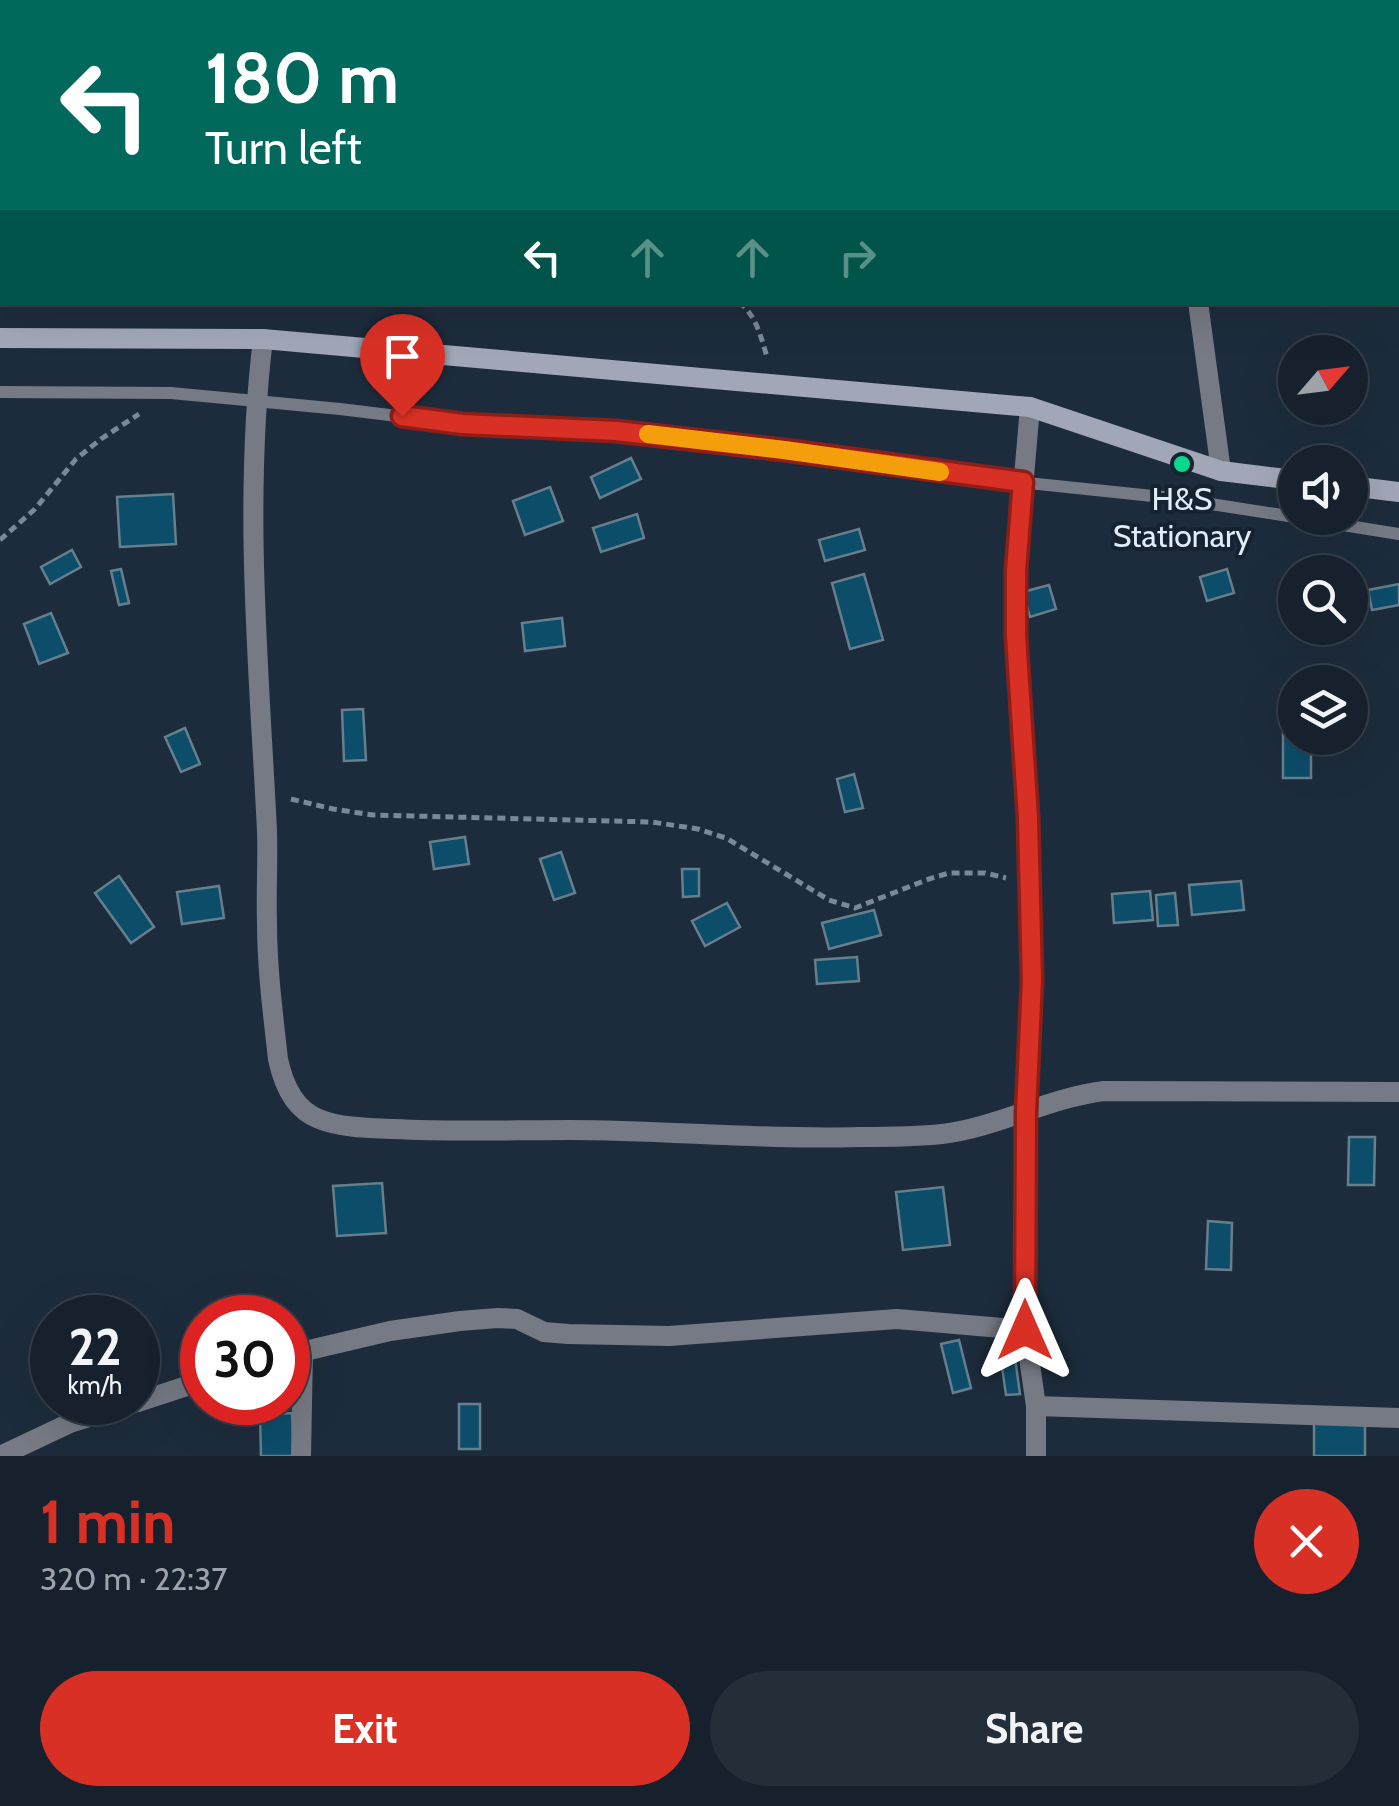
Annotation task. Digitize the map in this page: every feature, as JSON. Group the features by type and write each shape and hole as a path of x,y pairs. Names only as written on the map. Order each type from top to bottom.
{"main road":[{"path":"0,338 263,339 1030,407 1221,471 1278,478"},
{"path":"1368,488 1399,492"}],"street":[{"path":"1198,305 1221,471"},
{"path":"263,339 256,400 254,497 267,835 266,926 278,1059 287,1091 318,1119 363,1128 454,1132 572,1130 819,1138 967,1130 1104,1091 1399,1092"},
{"path":"1030,407 1016,570 1016,636 1030,885 1032,980 1026,1112 1025,1330 1036,1406 1036,1456"},
{"path":"310,1350 390,1331 498,1318 517,1319 544,1332 568,1334 669,1336 896,1319 1025,1330"},
{"path":"1036,1406 1399,1418"},
{"path":"0,1456 66,1425"},
{"path":"299,1425 301,1456"}],"lane":[{"path":"0,392 171,393 462,424 635,433 1278,514"},
{"path":"1368,529 1399,534"}],"path":[{"path":"743,305 760,334 774,384"},
{"path":"0,540 34,510 76,460 171,393"},
{"path":"264,792 333,810 372,815 652,822 698,829 740,846 828,900 855,908 928,879 958,872 985,873 1030,885"}],"building":[{"path":"631,458 641,479 600,498 591,477"},
{"path":"550,487 563,521 525,535 513,501"},
{"path":"173,494 176,544 120,547 117,497"},
{"path":"637,514 644,538 601,552 593,528"},
{"path":"859,529 865,550 825,561 819,540"},
{"path":"72,550 81,567 50,584 41,567"},
{"path":"121,569 129,603 119,605 111,571"},
{"path":"1227,569 1234,593 1207,601 1200,577"},
{"path":"864,574 883,640 850,649 832,583"},
{"path":"1399,584 1399,605 1372,610 1368,590"},
{"path":"1049,585 1056,609 1030,617 1023,592"},
{"path":"51,613 68,653 39,664 24,624"},
{"path":"562,618 565,646 525,651 522,623"},
{"path":"363,709 366,760 344,761 342,710"},
{"path":"185,728 200,764 181,772 165,737"},
{"path":"1283,755 1311,755 1311,778 1283,778"},
{"path":"854,774 863,808 845,812 837,779"},
{"path":"465,837 469,864 434,869 430,842"},
{"path":"561,852 575,893 554,900 540,859"},
{"path":"682,869 699,869 699,896 683,897"},
{"path":"119,876 154,927 131,943 95,893"},
{"path":"1241,881 1244,910 1192,915 1189,885"},
{"path":"219,886 224,918 182,924 177,892"},
{"path":"1150,891 1153,920 1114,923 1112,894"},
{"path":"1175,893 1178,925 1158,926 1156,895"},
{"path":"727,903 740,927 705,946 692,921"},
{"path":"874,910 881,935 829,949 822,923"},
{"path":"857,957 859,981 817,984 815,960"},
{"path":"1349,1137 1375,1137 1374,1185 1348,1185"},
{"path":"382,1183 386,1233 337,1236 333,1186"},
{"path":"943,1187 950,1245 903,1250 896,1192"},
{"path":"1208,1221 1232,1223 1231,1270 1206,1269"},
{"path":"959,1340 971,1388 953,1393 941,1344"},
{"path":"1015,1358 1020,1394 1006,1395 1001,1360"},
{"path":"459,1404 480,1404 480,1449 459,1449"},
{"path":"1314,1422 1365,1422 1365,1456 1314,1456"},
{"path":"260,1425 293,1425 294,1456 261,1456"}],"slow traffic":[{"path":"648,434 940,472"}],"place":[{"name":"H&S Stationary","path":"1182,464"}],"route":[{"path":"402,416 462,424 616,431 1023,482 1016,636 1028,818 1032,980 1026,1112 1025,1330"}]}
